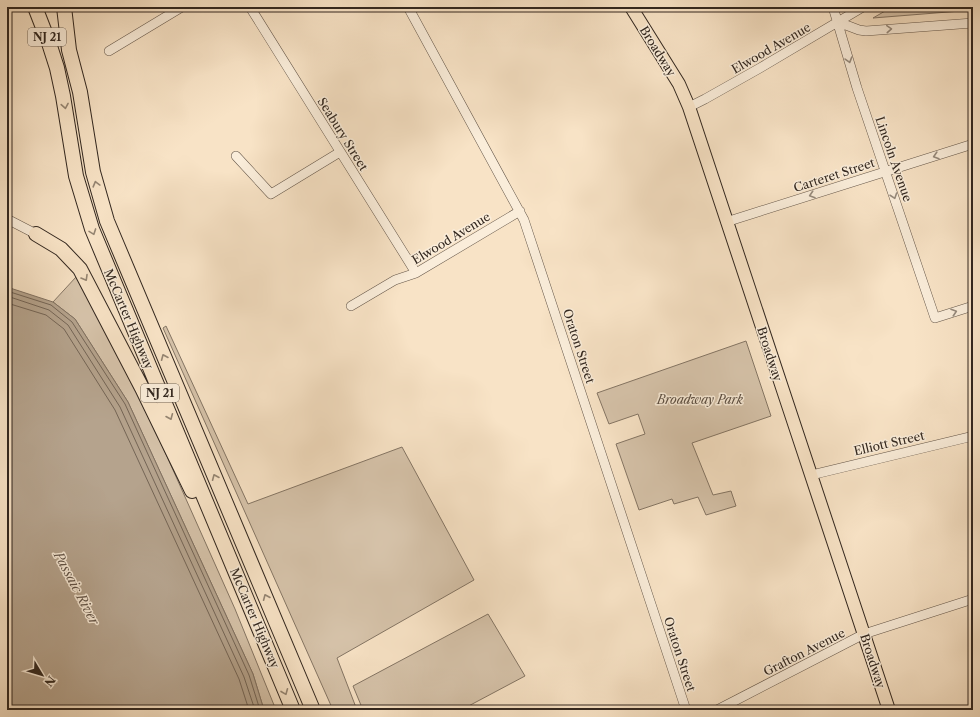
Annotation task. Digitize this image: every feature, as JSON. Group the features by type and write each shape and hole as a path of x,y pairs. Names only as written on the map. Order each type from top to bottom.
{"highway":[{"name":"McCarter Highway","path":"35,7 57,68 76,176 92,229 293,710"},
{"name":"NJ 21","path":"54,7 69,50 80,92 93,172 107,221 313,710"},
{"path":"64,7 69,50"},
{"path":"36,234 61,248 80,269 87,281 142,388 180,468 251,609"},
{"path":"275,618 323,710"}],"main road":[{"name":"Broadway","path":"631,7 679,84 689,107 889,710"}],"street":[{"path":"109,52 182,7"},
{"name":"Seabury Street","path":"250,7 416,273"},
{"name":"Oraton Street","path":"408,7 520,211 531,238 686,710"},
{"name":"Lincoln Avenue","path":"833,7 857,88 935,318 973,306"},
{"name":"Elwood Avenue","path":"689,107 760,68 863,7"},
{"path":"838,22 866,31 973,23"},
{"name":"Carteret Street","path":"726,222 973,144"},
{"path":"236,156 272,194 340,152"},
{"name":"Elwood Avenue","path":"351,306 395,280 416,273 520,211"},
{"path":"7,219 36,234"},
{"name":"Elliott Street","path":"811,475 973,436"},
{"name":"Grafton Avenue","path":"717,710 864,634 973,599"}],"green space":[{"path":"892,7 973,7 973,10 873,18"},
{"path":"76,277 114,346 161,443 235,609 276,710 264,710 253,674 128,402 75,319 53,302"},
{"path":"166,326 248,504 402,447 474,580 337,658 357,710 333,710 163,328"},
{"name":"Broadway Park","path":"746,341 771,416 692,443 713,495 731,491 736,506 706,515 698,497 674,504 672,499 639,510 616,444 645,434 638,414 609,424 597,393"},
{"path":"488,614 525,676 461,710 363,710 353,686"}],"water":[{"name":"Passaic River","path":"7,287 53,302 75,319 128,402 253,674 264,710 7,710"}]}
